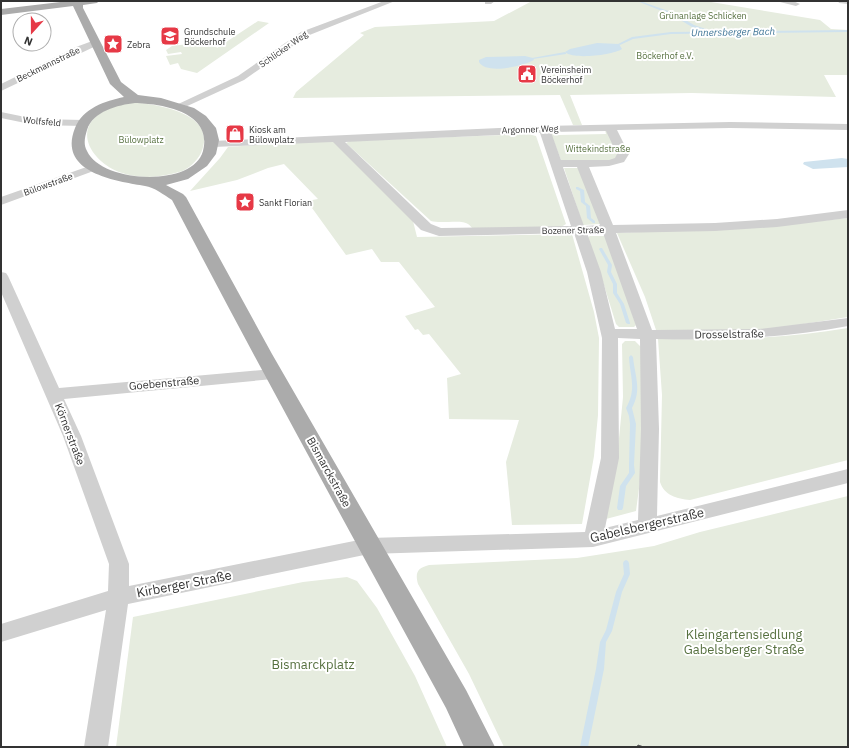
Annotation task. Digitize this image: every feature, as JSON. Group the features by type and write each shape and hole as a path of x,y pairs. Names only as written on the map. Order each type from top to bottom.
{"main road":[{"path":"1,12 94,1"},
{"path":"76,2 116,84 116,95 111,103"},
{"path":"116,84 136,99"},
{"path":"152,183 185,175 204,161 213,144 210,130 202,120 179,106 154,100 136,99 111,103 96,112 84,123 79,132 78,148 83,157 95,167 116,177 152,183 178,197 185,175"},
{"name":"Bismarckstraße","path":"178,197 273,374 316,447 456,699 480,747"}],"street":[{"name":"Schlicker Weg","path":"179,106 241,78 304,34 391,1"},
{"path":"780,1 796,4"},
{"path":"842,1 848,2"},
{"name":"Beckmannstraße","path":"1,88 95,42"},
{"name":"Wolfsfeld","path":"1,115 35,122 84,123"},
{"name":"Argonner Weg","path":"213,144 610,127 730,125 848,128"},
{"path":"556,164 614,162 622,159 623,154 610,127"},
{"path":"544,129 581,230 594,272 609,333 610,458 593,539"},
{"name":"Bozener Straße","path":"335,138 426,227 442,232 609,230 777,223 848,214"},
{"path":"582,164 609,230 647,334 650,429 647,502 648,526"},
{"name":"Bülowstraße","path":"1,201 95,167"},
{"name":"Körnerstraße","path":"1,276 55,394 118,564 118,597"},
{"name":"Drosselstraße","path":"609,333 713,336 765,334 848,322"},
{"name":"Goebenstraße","path":"55,394 273,374"},
{"name":"Gabelsbergerstraße","path":"370,546 593,539 848,476"},
{"name":"Kirberger Straße","path":"1,633 118,597 370,546"},
{"path":"96,747 118,597"}],"green space":[{"name":"Böckerhof e.V.","path":"532,1 705,1 820,20 831,29 848,30 848,75 824,75 836,97 692,93 570,95 582,125 573,125 560,95 293,98 296,92 364,35 360,33 375,27 494,21"},
{"path":"258,21 269,23 197,73 181,69 178,63 170,65 166,56 182,54 181,52 168,54 166,50 172,46 212,41 217,48"},
{"name":"Bülowplatz","path":"130,102 168,108 193,119 201,128 204,139 201,153 195,162 182,171 172,174 142,177 119,172 100,160 88,143 87,134 89,125 95,117 106,110"},
{"name":"Wittekindstraße","path":"605,130 609,133 618,156 615,160 561,160 551,134 557,131 559,135 606,134"},
{"path":"528,134 536,136 566,224 561,227 473,229 465,223 431,221 346,143 350,141"},
{"path":"332,140 413,221 417,237 572,234 594,312 599,338 598,415 594,456 582,524 512,525 506,462 519,420 449,419 447,378 461,374 429,334 423,335 418,329 415,330 405,316 435,307 399,262 381,262 372,249 346,255 307,201 318,199 284,164 268,168 237,180 190,191 228,147"},
{"path":"564,168 580,168 601,224 583,225"},
{"path":"848,218 848,317 778,328 738,331 656,330 645,297 617,233 763,227"},
{"path":"606,236 636,325 634,327 619,327 616,324 588,237"},
{"path":"848,328 848,460 690,500 672,496 665,490 660,482 662,395 658,339 777,337"},
{"path":"625,341 635,341 641,347 644,451 636,511 606,519 617,459 623,397 622,344"},
{"name":"Kleingartensiedlung Gabelsberger Straße","path":"848,496 848,747 504,747 469,674 417,580 419,569 429,565 577,558 654,546 700,532"},
{"name":"Bismarckplatz","path":"347,577 357,581 377,608 415,676 447,747 116,747 133,617 303,582"}],"water":[{"path":"597,43 619,44 622,49 593,56 576,56 565,52 570,49"},
{"path":"525,56 533,58 534,60 514,67 497,69 483,66 479,62 479,60 486,57"},
{"path":"842,158 848,159 848,167 813,169 803,164 804,162"}],"waterway":[{"path":"638,1 673,14 693,26 705,29"},
{"name":"Unnersberger Bach","path":"619,44 632,38 671,33 848,31"},
{"path":"533,58 565,53"},
{"path":"577,188 582,190 583,202 588,206 589,218 594,222"},
{"path":"601,249 610,265 609,272 615,284 615,293 622,304 628,323"},
{"path":"620,508 623,486 632,473 633,424 629,408 633,401 635,389 631,357"},
{"path":"584,747 600,669 603,642 609,631 619,592 627,574 626,563"}],"place":[{"name":"Grundschule Böckerhof","path":"170,36"},
{"name":"Zebra","path":"113,44"},
{"name":"Vereinsheim Böckerhof","path":"527,74"},
{"name":"Kiosk am Bülowplatz","path":"235,134"},
{"name":"Sankt Florian","path":"245,202"}],"park label":[{"name":"Grünanlage Schlicken","path":"703,15"}]}
